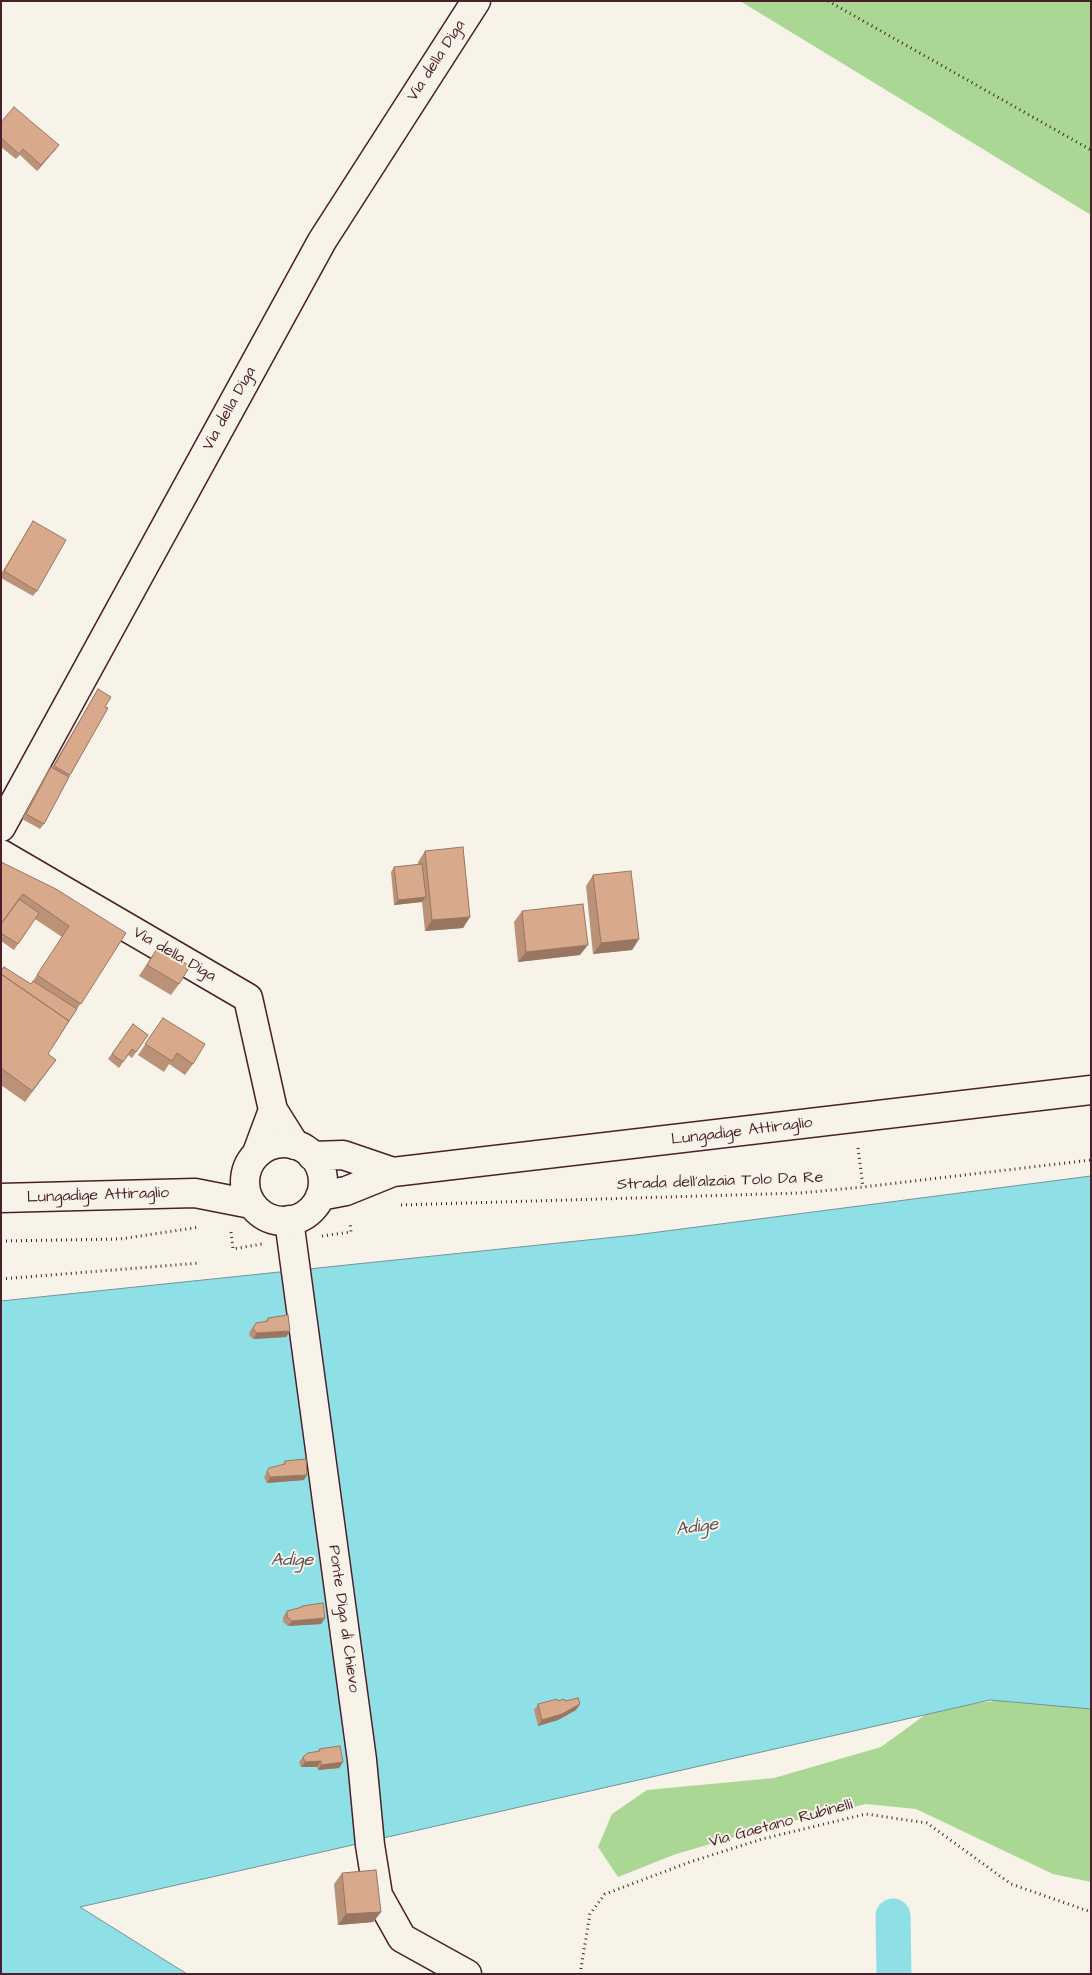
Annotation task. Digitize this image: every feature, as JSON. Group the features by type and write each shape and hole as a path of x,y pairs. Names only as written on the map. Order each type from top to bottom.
{"street":[{"name":"Via della Diga","path":"1,827 322,241 476,1"},
{"name":"Via della Diga","path":"1,854 248,998 272,1110 304,1150"},
{"name":"Lungadige Attiraglio","path":"320,1196 346,1191 394,1172 1091,1090"},
{"path":"251,1204 246,1192 245,1180 272,1110"},
{"name":"Lungadige Attiraglio","path":"196,1193 275,1144 286,1143 304,1150 343,1156 394,1172"},
{"path":"291,1238 299,1218 308,1212 320,1196 321,1170 304,1150"},
{"name":"Lungadige Attiraglio","path":"1,1198 196,1193 251,1204 258,1212 278,1221 291,1238"},
{"name":"Ponte Diga di Chievo","path":"291,1238 362,1760 370,1845 378,1895 402,1938 467,1974"}],"path":[{"path":"828,1 1091,150"},
{"path":"854,1119 863,1187"},
{"name":"Strada dell'alzaia Tolo Da Re","path":"397,1205 800,1193 1091,1160"},
{"path":"230,1223 233,1248 291,1238 351,1232 349,1215"},
{"path":"1,1241 120,1239 203,1227"},
{"path":"1,1279 200,1263"},
{"name":"Via Gaetano Rubinelli","path":"580,1974 590,1914 605,1894 690,1862 762,1839 866,1814 927,1823 1011,1884 1091,1912"}],"green space":[{"path":"740,1 1091,1 1091,215"},
{"path":"1091,1688 1091,1882 1053,1874 916,1809 866,1804 776,1825 676,1854 618,1877 598,1847 612,1814 647,1790 774,1778 881,1747 933,1709"}],"water":[{"name":"Adige","path":"1091,1176 1091,1709 990,1700 80,1907 187,1974 1,1974 1,1301 635,1235"}],"building":[{"path":"14,107 59,145 41,165 23,149 19,154 1,138 1,122"},
{"path":"33,521 66,540 37,591 4,571"},
{"path":"98,689 111,697 105,707 108,708 70,775 54,766"},
{"path":"51,767 69,777 44,824 26,814"},
{"path":"463,847 470,917 432,920 425,851"},
{"path":"1,862 56,889 126,933 81,1004 37,975 69,926 23,894 1,924"},
{"path":"422,864 426,897 398,900 394,867"},
{"path":"631,871 639,939 601,943 593,875"},
{"path":"19,899 39,913 18,944 1,933 1,924"},
{"path":"583,904 588,945 526,952 522,911"},
{"path":"158,947 190,966 179,984 147,965"},
{"path":"4,967 31,984 33,981 77,1009 69,1021 1,974"},
{"path":"1,974 69,1021 48,1054 56,1060 32,1091 1,1068"},
{"path":"163,1018 205,1044 193,1064 177,1053 172,1061 145,1044"},
{"path":"133,1024 148,1035 136,1052 132,1049 123,1062 112,1054"},
{"path":"288,1315 290,1331 257,1333 253,1329 256,1323 268,1321 268,1318"},
{"path":"306,1459 307,1475 270,1477 267,1471 269,1468 285,1464 285,1461"},
{"path":"323,1603 325,1618 292,1621 287,1617 287,1611 302,1606"},
{"path":"578,1698 580,1704 562,1714 542,1720 538,1704 557,1699 558,1701 564,1699 565,1701"},
{"path":"340,1746 343,1762 321,1765 321,1761 305,1762 303,1757 308,1753 320,1751 319,1749"},
{"path":"376,1870 381,1912 346,1914 342,1873"}],"waterway":[{"path":"893,1916 894,1974"}]}
